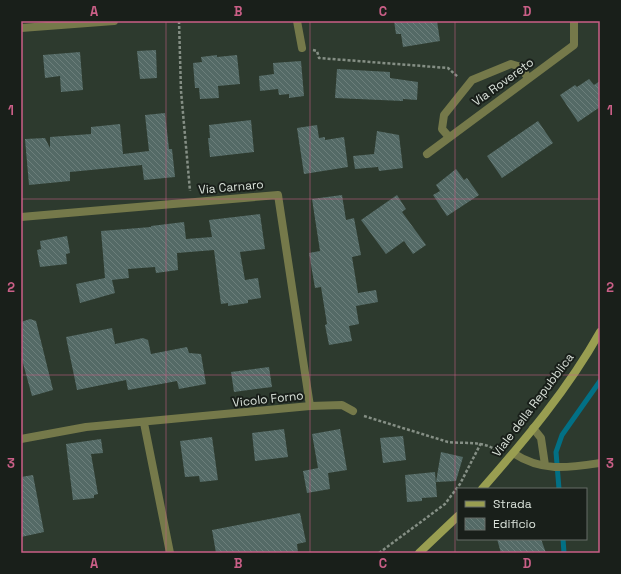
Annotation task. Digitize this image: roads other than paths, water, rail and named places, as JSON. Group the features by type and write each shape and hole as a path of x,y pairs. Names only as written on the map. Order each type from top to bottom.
{"main road":[{"name":"Viale della Repubblica","path":"483,488 508,460 571,378 600,332"},
{"path":"419,553 457,517"}],"street":[{"path":"21,28 114,21"},
{"path":"297,21 302,48"},
{"name":"Via Rovereto","path":"427,154 574,45 574,21"},
{"path":"449,137 442,129 444,115 472,80 510,64 520,67 528,78"},
{"name":"Via Carnaro","path":"21,217 278,195 310,406"},
{"name":"Vicolo Forno","path":"21,439 86,427 144,423 310,406 342,405 353,410"},
{"path":"144,423 170,553"},
{"path":"533,428 541,438 548,466"},
{"path":"513,453 526,462 548,466 569,468 600,463"}],"waterway":[{"path":"559,488 556,452 562,435 600,381"},
{"path":"563,540 564,553"}]}
